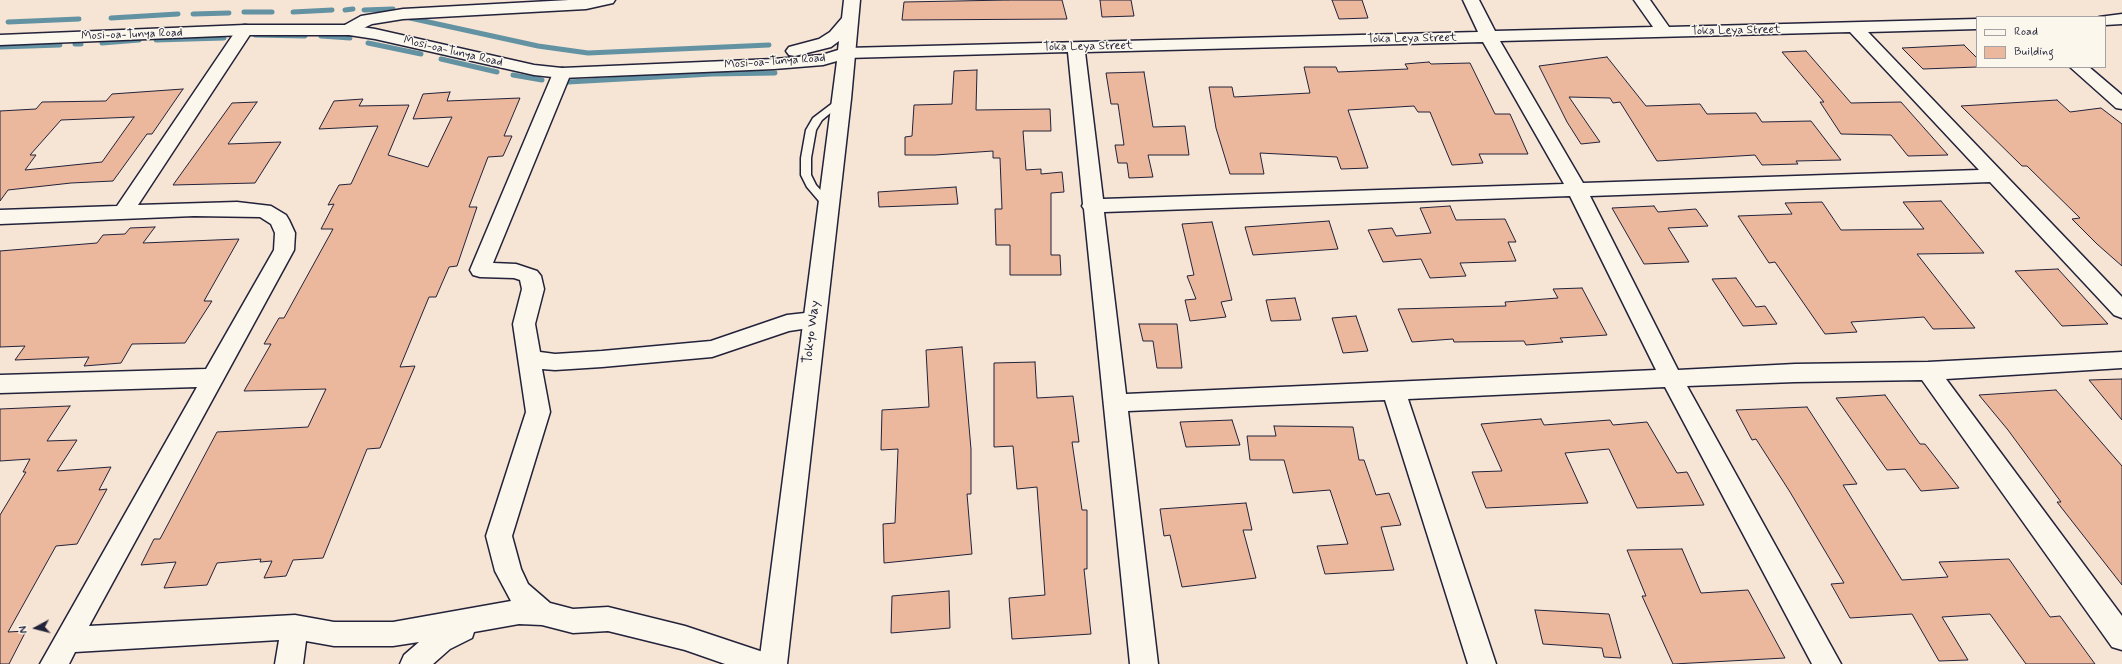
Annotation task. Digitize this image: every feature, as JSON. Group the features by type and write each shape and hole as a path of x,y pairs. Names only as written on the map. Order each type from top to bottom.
{"street":[{"path":"349,30 367,20 403,14 586,4 608,0"},
{"name":"Tokyo Way","path":"773,664 828,204 843,93 852,0"},
{"path":"1471,0 1489,37 1577,190 1671,378 1827,664"},
{"path":"1642,0 1665,33"},
{"name":"Mosi-oa-Tunya Road","path":"0,29 261,18 322,18 367,20 546,59 568,62 828,50 846,53"},
{"path":"2106,20 2122,19"},
{"path":"795,52 811,48 830,40 844,29 849,20"},
{"name":"Toka Leya Street","path":"846,53 1976,24"},
{"path":"1855,28 2122,310"},
{"path":"122,213 245,30"},
{"name":"Mosi-oa-Tunya Road","path":"0,40 245,30 349,30 375,34 534,70 562,73 774,64 823,60 846,53"},
{"path":"1076,47 1092,206 1144,664"},
{"path":"774,64 797,64 818,68 834,75 843,93"},
{"path":"2080,68 2122,104"},
{"path":"542,613 519,592 508,571 499,536 538,412 524,324 533,289 530,276 516,271 480,270 562,73"},
{"path":"1092,206 1994,176"},
{"path":"0,217 194,209 237,209 264,211 279,220 285,233 284,250 211,378 54,664"},
{"path":"530,360 555,362 712,349 786,323 814,320"},
{"path":"1115,403 1795,373 1928,371 2122,360"},
{"path":"1928,371 2122,638"},
{"path":"0,384 211,378"},
{"path":"1394,391 1482,664"},
{"path":"68,640 295,627 334,634 393,634 519,612 542,613 573,621 608,619 685,638 762,664"},
{"path":"414,664 440,640 480,620"},
{"path":"288,664 295,627"}],"lane":[{"path":"828,204 812,188 806,175 806,158 811,130 818,118 843,93"}],"building":[{"path":"1062,0 1067,19 902,20 904,2"},
{"path":"1100,0 1131,0 1134,16 1102,17"},
{"path":"1332,0 1362,0 1368,18 1339,19"},
{"path":"1964,45 1976,57 1976,67 1923,69 1902,48"},
{"path":"1806,51 1851,103 1901,102 1948,155 1908,156 1891,135 1841,134 1820,102 1824,102 1782,52"},
{"path":"1607,57 1646,106 1700,104 1707,114 1756,113 1762,122 1811,121 1841,160 1796,161 1798,164 1762,165 1755,155 1657,161 1620,102 1613,103 1610,98 1569,97 1600,142 1581,144 1567,122 1539,66"},
{"path":"1429,62 1431,64 1470,63 1495,114 1510,114 1528,154 1479,154 1483,163 1452,165 1430,112 1418,112 1414,106 1348,110 1368,168 1341,169 1337,157 1260,153 1264,174 1230,174 1216,128 1209,87 1232,87 1234,97 1310,93 1304,67 1336,67 1338,72 1408,69 1405,64"},
{"path":"977,70 976,110 1050,109 1051,131 1023,131 1026,170 1041,169 1041,174 1062,172 1064,192 1051,193 1051,255 1060,255 1061,275 1010,275 1010,245 996,245 995,209 1002,209 1000,158 993,158 993,151 935,155 905,155 905,137 912,136 914,105 952,104 954,71"},
{"path":"1144,72 1153,127 1185,126 1189,155 1148,155 1153,177 1129,178 1127,163 1118,163 1115,145 1124,145 1118,104 1111,104 1106,73"},
{"path":"183,89 152,134 147,134 113,181 71,183 8,190 0,201 0,111 36,109 42,102 106,101 112,94","holes":["134,117 102,162 25,170 36,155 30,155 61,120"]},
{"path":"450,92 447,101 520,98 504,136 512,136 503,156 488,157 469,207 477,207 457,266 449,267 436,297 429,297 400,367 415,366 380,448 367,449 323,558 293,560 286,576 264,578 272,561 260,562 261,559 217,563 207,585 164,588 176,562 141,565 154,539 160,539 217,432 308,427 326,389 244,391 271,344 264,344 279,318 284,318 333,229 321,229 334,204 328,205 339,185 351,184 378,126 319,129 334,101 363,99 359,106 409,105 388,155 428,167 452,117 413,119 423,94"},
{"path":"2057,100 2070,112 2101,108 2122,124 2122,266 2072,219 2080,218 2027,166 2022,166 1961,106"},
{"path":"257,102 228,144 281,142 255,183 173,185 232,103"},
{"path":"956,187 958,204 879,207 878,192"},
{"path":"1941,201 1984,253 1917,254 1975,328 1933,329 1924,317 1851,322 1857,332 1825,334 1775,262 1769,263 1738,216 1792,214 1785,203 1822,202 1841,230 1924,229 1903,202"},
{"path":"1450,206 1456,220 1505,219 1516,242 1508,242 1516,261 1460,263 1466,276 1430,278 1421,259 1383,262 1368,230 1392,228 1396,236 1431,233 1420,208"},
{"path":"1654,206 1658,212 1696,209 1708,226 1668,228 1689,262 1644,264 1612,208"},
{"path":"1329,221 1338,249 1253,255 1245,227"},
{"path":"1212,222 1232,300 1221,302 1226,317 1190,321 1185,300 1196,299 1187,276 1194,275 1182,224"},
{"path":"155,227 143,243 239,239 204,301 212,301 185,343 132,344 121,363 84,366 89,357 15,360 25,346 0,347 0,251 97,243 103,235 125,234 130,228"},
{"path":"2058,269 2108,324 2062,326 2015,271"},
{"path":"1736,278 1756,307 1765,306 1777,324 1743,326 1712,279"},
{"path":"1582,288 1607,335 1560,338 1563,342 1526,345 1524,341 1454,342 1453,339 1412,342 1398,309 1506,306 1505,302 1558,298 1553,289"},
{"path":"1295,298 1301,320 1271,321 1266,300"},
{"path":"1356,316 1368,351 1343,353 1332,318"},
{"path":"1139,324 1177,324 1182,368 1157,368 1153,341 1143,341"},
{"path":"962,347 971,449 971,494 967,494 972,554 884,563 883,524 895,523 898,449 881,450 882,410 929,407 926,350"},
{"path":"1035,362 1037,398 1073,396 1079,442 1072,442 1082,510 1087,510 1087,569 1084,569 1091,634 1012,639 1009,598 1045,595 1037,487 1017,489 1013,446 994,447 994,363"},
{"path":"2122,379 2122,420 2089,380"},
{"path":"2056,390 2122,466 2122,585 2057,502 2061,502 2008,430 1979,395"},
{"path":"1885,395 1920,444 1925,444 1959,488 1921,491 1905,469 1887,470 1836,398"},
{"path":"70,406 47,441 77,440 57,471 111,467 99,490 107,489 77,544 56,546 8,632 26,631 9,664 0,664 0,515 26,472 23,472 30,459 0,461 0,409"},
{"path":"1807,407 1857,484 1843,485 1902,580 1948,577 1939,562 2009,559 2050,617 2060,616 2095,664 2026,664 1990,614 1942,617 1968,660 1939,661 1912,614 1850,618 1831,584 1844,583 1790,492 1756,439 1752,440 1736,410"},
{"path":"1541,419 1544,425 1610,420 1613,425 1647,422 1677,473 1687,472 1704,505 1637,508 1609,449 1565,453 1588,503 1486,508 1472,472 1502,471 1481,424"},
{"path":"1232,420 1240,445 1186,447 1180,422"},
{"path":"1274,426 1353,427 1359,460 1364,460 1376,495 1389,493 1401,525 1381,527 1394,570 1325,574 1317,546 1348,544 1330,490 1293,493 1284,460 1250,460 1247,436 1276,436"},
{"path":"1246,503 1252,530 1243,530 1256,578 1182,587 1170,535 1164,536 1160,509"},
{"path":"1682,549 1701,593 1748,590 1785,658 1673,664 1642,596 1646,596 1627,550"},
{"path":"949,591 950,628 891,633 892,596"},
{"path":"1535,610 1609,614 1621,658 1604,657 1602,648 1543,644"}],"waterway":[{"path":"345,10 353,9"},
{"path":"364,10 393,9"},
{"path":"293,12 332,10"},
{"path":"244,12 272,12"},
{"path":"193,14 229,13"},
{"path":"111,18 178,14"},
{"path":"410,18 538,46 588,53 769,45"},
{"path":"8,22 79,19"},
{"path":"255,35 305,36"},
{"path":"321,36 350,38"},
{"path":"156,40 224,38"},
{"path":"102,43 139,40"},
{"path":"368,43 421,54"},
{"path":"75,44 81,44"},
{"path":"0,47 60,45"},
{"path":"441,59 497,72"},
{"path":"568,82 712,74 775,73"},
{"path":"513,75 542,80"}]}
